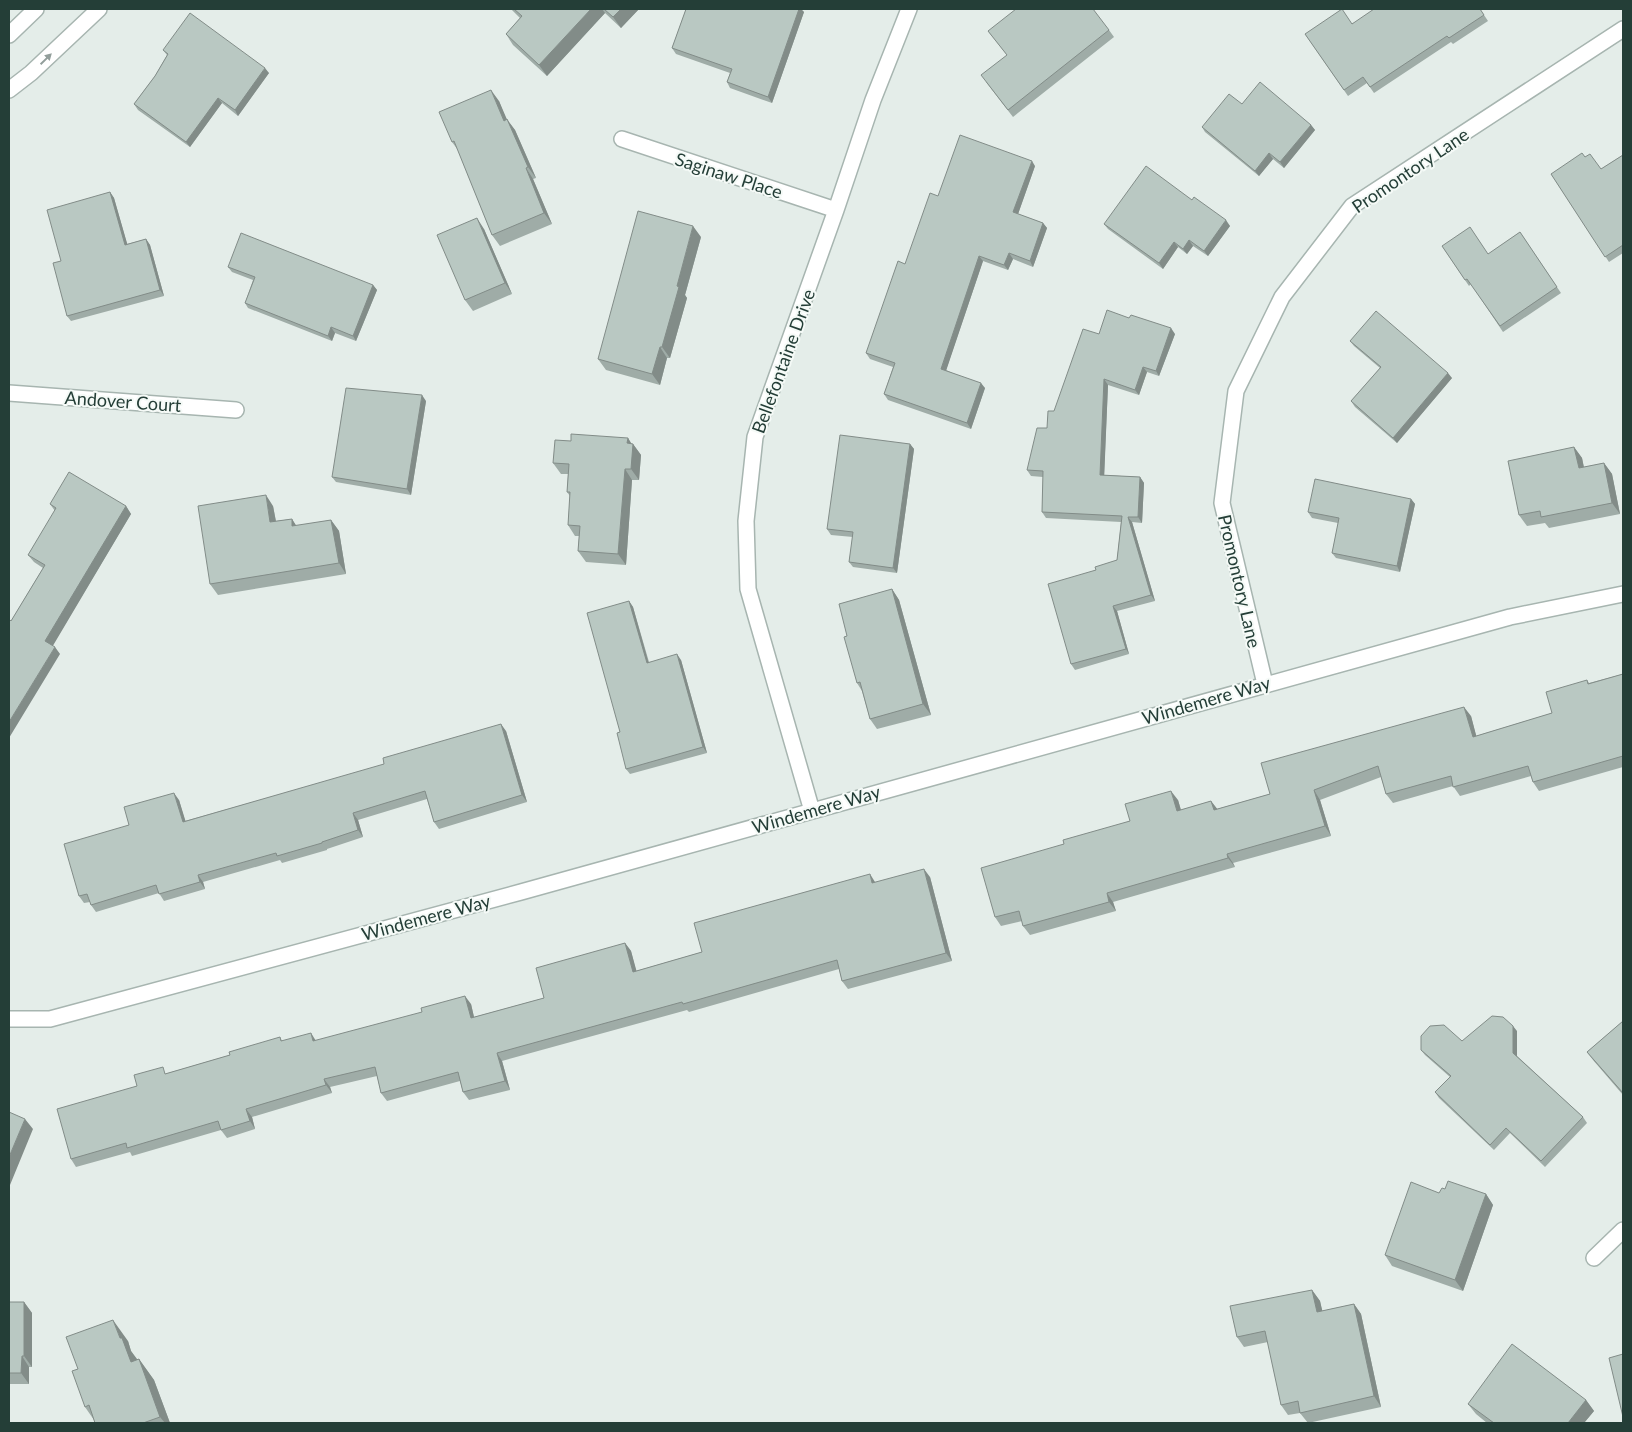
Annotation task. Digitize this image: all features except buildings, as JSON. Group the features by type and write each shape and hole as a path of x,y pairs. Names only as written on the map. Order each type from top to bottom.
{"street":[{"path":"9,35 36,9"},
{"path":"9,90 31,73 99,9"},
{"name":"Bellefontaine Drive","path":"812,811 748,589 746,521 754,437 836,210 873,100 909,9"},
{"name":"Promontory Lane","path":"1264,684 1222,503 1236,391 1282,297 1352,206 1623,29"},
{"name":"Saginaw Place","path":"622,139 836,210"},
{"name":"Andover Court","path":"9,393 236,410"},
{"name":"Windemere Way","path":"9,1019 50,1019 521,892 1510,617 1623,594"},
{"path":"1594,1258 1623,1230"}]}
